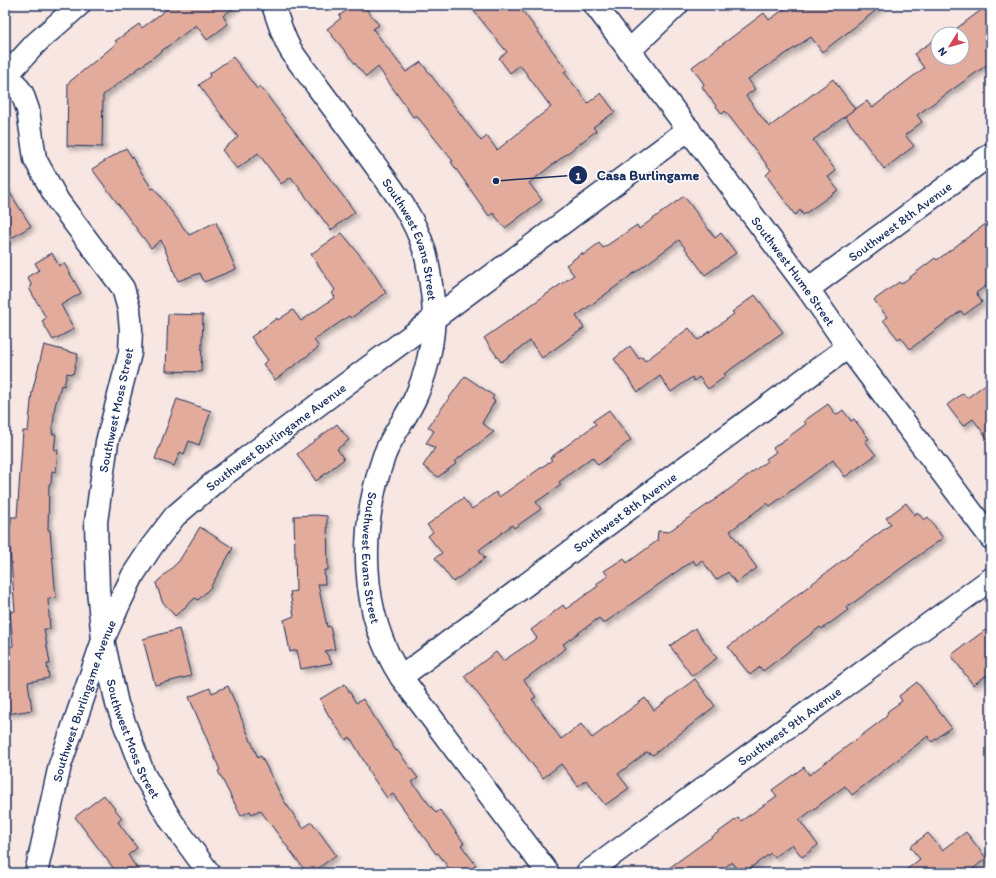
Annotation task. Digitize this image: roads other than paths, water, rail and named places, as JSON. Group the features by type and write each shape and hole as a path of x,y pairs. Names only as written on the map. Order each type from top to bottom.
{"street":[{"path":"6,75 36,43 79,5"},
{"name":"Southwest Evans Street","path":"273,5 289,47 394,192 412,221 424,248 433,299 434,318 424,374 417,395 384,456 372,506 368,533 369,589 374,616 391,662 401,677 548,873"},
{"name":"Southwest Hume Street","path":"595,5 808,289 848,347 987,526"},
{"path":"629,51 678,5"},
{"name":"Southwest Moss Street","path":"6,75 22,93 28,110 36,159 39,166 58,200 124,288 129,309 131,330 130,353 107,442 96,522 98,590 103,640 117,704 144,775 172,822 209,873"},
{"name":"Southwest Burlingame Avenue","path":"36,873 60,765 103,640 133,575 152,546 175,516 217,480 689,129"},
{"name":"Southwest 8th Avenue","path":"808,289 991,154"},
{"name":"Southwest 8th Avenue","path":"401,677 848,347"},
{"name":"Southwest 9th Avenue","path":"587,873 991,579"}],"place":[{"name":"Casa Burlingame","path":"496,181"}]}
